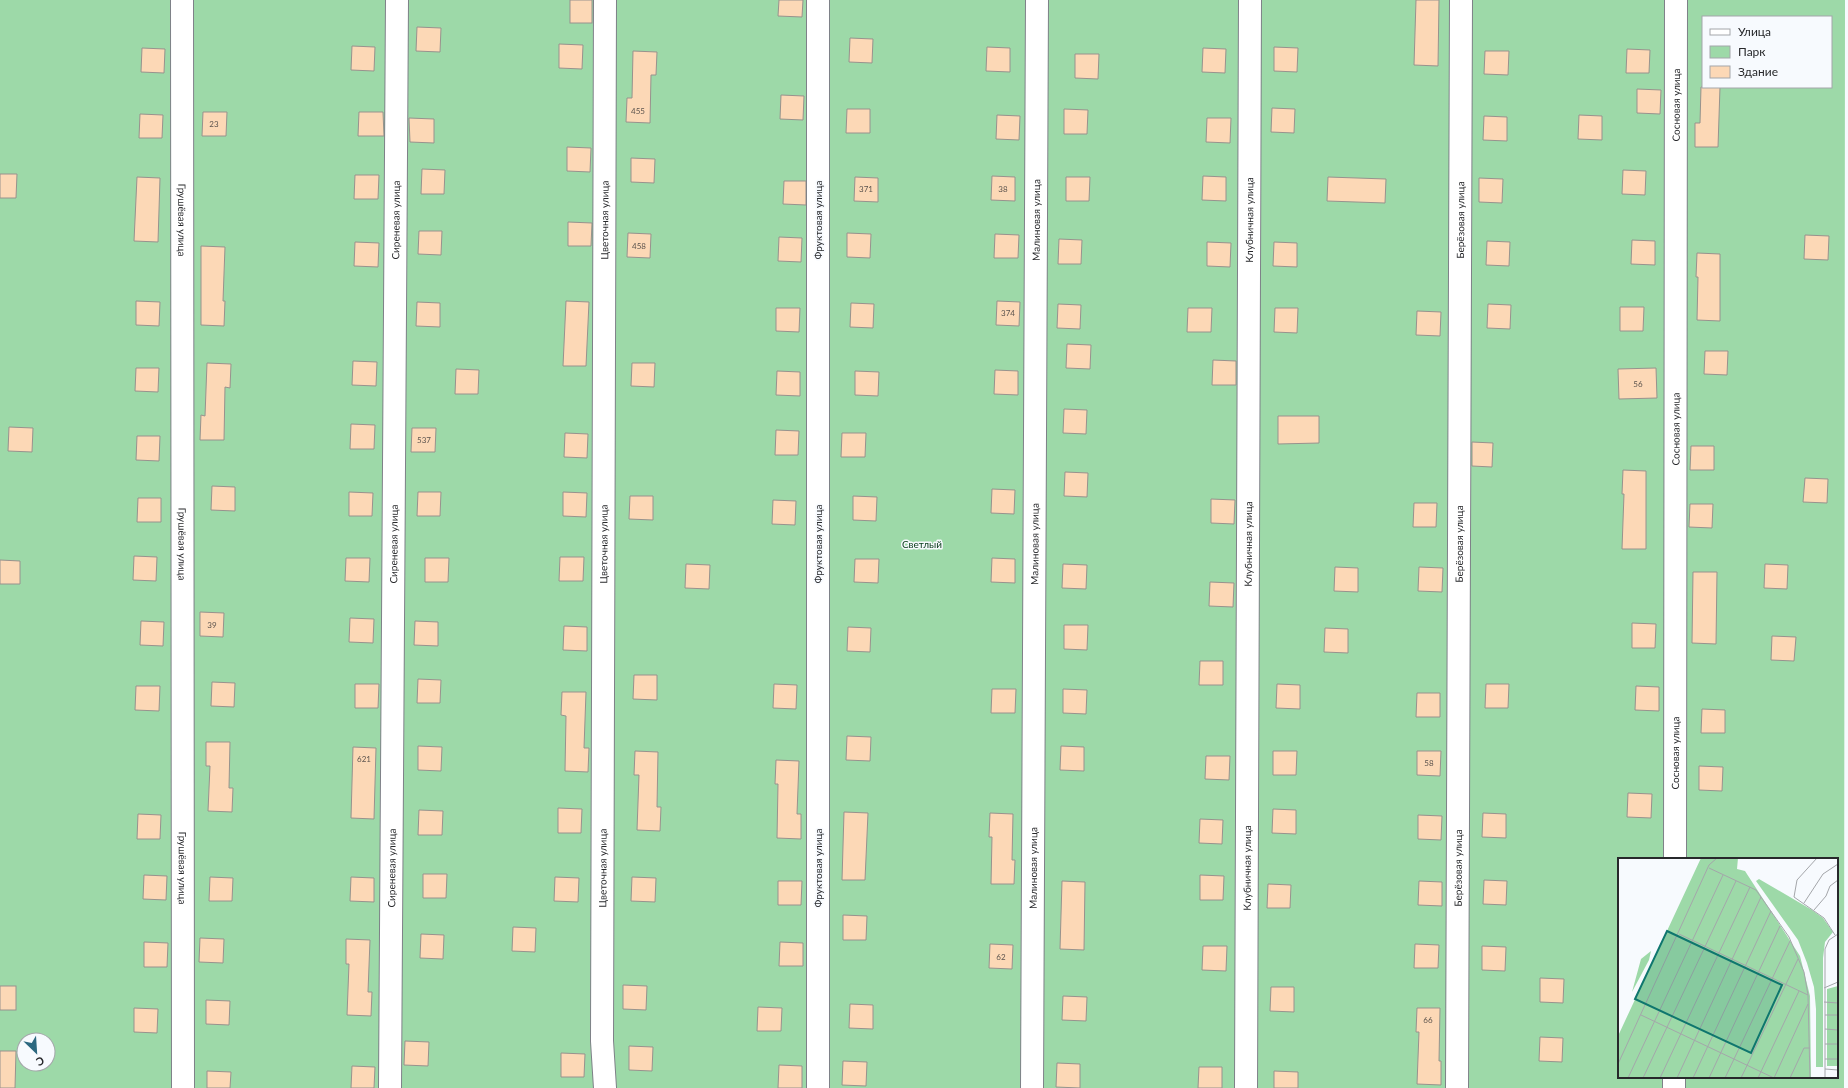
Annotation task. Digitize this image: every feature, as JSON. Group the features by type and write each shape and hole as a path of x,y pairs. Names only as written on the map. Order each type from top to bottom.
{"street":[{"name":"Грушёвая улица","path":"182,0 183,1088"},
{"name":"Сиреневая улица","path":"390,1088 397,0"},
{"name":"Цветочная улица","path":"605,1088 602,1025 606,0"},
{"name":"Фруктовая улица","path":"818,0 818,1088"},
{"name":"Малиновая улица","path":"1032,1088 1037,0"},
{"name":"Клубничная улица","path":"1246,1088 1250,0"},
{"name":"Берёзовая улица","path":"1457,1088 1461,0"},
{"name":"Сосновая улица","path":"1675,858 1676,0"}],"green space":[{"name":"Светлый","path":"0,0 1845,0 1844,1088 0,1088"}],"building":[{"path":"570,0 592,0 592,23 570,23"},
{"path":"779,0 803,0 802,17 778,16"},
{"path":"1416,0 1439,0 1438,66 1414,65"},
{"path":"417,27 441,28 440,52 416,51"},
{"path":"850,38 873,39 872,63 849,62"},
{"path":"559,44 583,45 582,69 559,68"},
{"path":"352,46 375,47 374,71 351,70"},
{"path":"987,47 1010,48 1010,72 986,71"},
{"path":"1274,47 1298,48 1297,72 1274,71"},
{"path":"142,48 165,49 164,73 141,72"},
{"path":"1203,48 1226,49 1225,73 1202,72"},
{"path":"1627,49 1650,50 1649,73 1626,73"},
{"path":"633,51 657,52 656,75 651,75 650,123 626,122 627,98 632,98"},
{"path":"1485,51 1509,51 1508,75 1484,74"},
{"path":"1075,54 1099,54 1098,79 1075,78"},
{"path":"1701,87 1720,88 1718,147 1695,147 1695,123 1700,123"},
{"path":"1637,89 1661,90 1660,114 1637,113"},
{"path":"781,95 804,96 803,120 780,119"},
{"path":"1272,108 1295,109 1294,133 1271,132"},
{"path":"847,109 870,109 870,133 846,133"},
{"path":"1064,109 1088,110 1087,134 1064,134"},
{"path":"203,112 227,112 226,136 202,136"},
{"path":"359,112 383,112 384,136 358,136"},
{"path":"140,114 163,115 162,138 139,138"},
{"path":"997,115 1020,116 1019,140 996,139"},
{"path":"1579,115 1602,116 1602,140 1578,139"},
{"path":"1484,116 1507,117 1507,141 1483,140"},
{"path":"409,118 434,119 434,143 410,142"},
{"path":"1207,118 1231,118 1230,143 1206,142"},
{"path":"567,147 591,148 590,172 567,171"},
{"path":"631,158 655,159 654,183 631,182"},
{"path":"422,169 445,170 444,194 421,194"},
{"path":"1623,170 1646,171 1645,195 1622,194"},
{"path":"0,174 17,174 16,198 0,198"},
{"path":"355,175 379,175 378,199 354,199"},
{"path":"992,176 1015,177 1015,201 991,200"},
{"path":"1203,176 1226,177 1226,201 1202,200"},
{"path":"137,177 160,178 158,242 134,241"},
{"path":"855,177 878,178 878,202 854,201"},
{"path":"1066,177 1090,177 1089,201 1066,201"},
{"path":"1328,177 1386,179 1385,203 1327,201"},
{"path":"1479,178 1503,179 1502,203 1479,202"},
{"path":"784,181 806,181 806,205 783,204"},
{"path":"568,222 592,223 591,246 568,246"},
{"path":"419,231 442,231 441,255 418,254"},
{"path":"628,233 651,234 650,258 627,257"},
{"path":"847,233 871,234 870,258 847,257"},
{"path":"995,234 1019,235 1018,258 994,258"},
{"path":"1805,235 1829,236 1828,260 1804,259"},
{"path":"779,237 802,238 801,262 778,261"},
{"path":"1059,239 1082,240 1081,264 1058,264"},
{"path":"1632,240 1655,241 1655,265 1631,264"},
{"path":"1487,241 1510,242 1509,266 1486,265"},
{"path":"355,242 379,243 378,267 354,266"},
{"path":"1207,242 1231,243 1230,267 1207,266"},
{"path":"1274,242 1297,243 1297,267 1273,266"},
{"path":"201,246 225,247 223,301 225,301 224,326 201,325"},
{"path":"1697,253 1720,254 1720,321 1697,320"},
{"path":"136,301 160,302 159,326 136,325"},
{"path":"566,301 589,302 586,366 563,366"},
{"path":"997,301 1020,302 1019,326 996,325"},
{"path":"417,302 440,303 440,327 416,326"},
{"path":"851,303 874,304 873,328 850,327"},
{"path":"1058,304 1081,305 1080,329 1057,328"},
{"path":"1488,304 1511,305 1510,329 1487,328"},
{"path":"1620,307 1644,307 1643,331 1620,331"},
{"path":"776,308 800,308 799,332 776,331"},
{"path":"1188,308 1212,308 1211,332 1187,332"},
{"path":"1275,308 1298,308 1297,333 1274,332"},
{"path":"1417,311 1441,312 1440,336 1416,335"},
{"path":"1067,344 1091,345 1090,369 1066,368"},
{"path":"1705,351 1728,351 1727,375 1704,374"},
{"path":"1213,360 1236,361 1236,385 1212,385"},
{"path":"353,361 377,362 376,386 352,385"},
{"path":"207,363 231,364 230,388 225,387 224,440 200,440 201,415 205,416"},
{"path":"632,363 655,363 654,387 631,386"},
{"path":"136,368 159,368 158,392 135,391"},
{"path":"1656,368 1657,398 1619,399 1618,369"},
{"path":"456,369 479,370 478,394 455,394"},
{"path":"995,370 1018,371 1018,395 994,394"},
{"path":"777,371 800,372 800,396 776,395"},
{"path":"855,371 879,372 878,396 855,395"},
{"path":"1064,409 1087,410 1086,434 1063,433"},
{"path":"1278,416 1319,416 1319,443 1278,444"},
{"path":"351,424 375,425 374,449 350,449"},
{"path":"9,427 33,428 32,452 8,451"},
{"path":"412,428 436,428 435,452 411,452"},
{"path":"776,430 799,431 798,455 775,455"},
{"path":"565,433 588,434 587,458 564,457"},
{"path":"842,433 866,433 865,457 841,457"},
{"path":"137,436 160,436 159,461 136,460"},
{"path":"1472,442 1493,443 1492,467 1472,466"},
{"path":"1691,446 1714,446 1714,470 1690,470"},
{"path":"1623,470 1646,471 1646,549 1622,549 1624,494 1622,494"},
{"path":"1065,472 1088,473 1087,497 1064,496"},
{"path":"1805,478 1828,479 1827,503 1803,502"},
{"path":"212,486 235,487 235,511 211,510"},
{"path":"992,489 1015,490 1014,514 991,513"},
{"path":"349,492 373,493 372,516 349,516"},
{"path":"418,492 441,492 440,516 417,516"},
{"path":"563,492 587,493 586,517 563,516"},
{"path":"630,496 653,496 653,520 629,519"},
{"path":"853,496 877,497 876,521 853,520"},
{"path":"138,498 161,498 161,522 137,522"},
{"path":"1211,499 1235,500 1234,524 1211,523"},
{"path":"773,500 796,501 795,525 772,524"},
{"path":"1414,503 1437,503 1436,527 1413,527"},
{"path":"1690,504 1713,504 1712,528 1689,527"},
{"path":"134,556 157,557 156,581 133,580"},
{"path":"560,557 584,557 583,581 559,581"},
{"path":"346,558 370,558 369,582 345,581"},
{"path":"425,558 449,558 448,582 425,582"},
{"path":"992,558 1015,559 1015,583 991,582"},
{"path":"855,559 879,559 878,583 854,582"},
{"path":"0,560 20,561 20,584 0,584"},
{"path":"686,564 710,565 709,589 685,588"},
{"path":"1063,564 1087,565 1086,589 1062,588"},
{"path":"1765,564 1788,565 1787,589 1764,588"},
{"path":"1335,567 1358,568 1358,592 1334,591"},
{"path":"1419,567 1443,568 1442,592 1418,591"},
{"path":"1693,572 1717,572 1716,644 1692,643"},
{"path":"1210,582 1234,583 1233,607 1209,606"},
{"path":"200,612 224,613 223,637 200,636"},
{"path":"350,618 374,619 373,643 349,642"},
{"path":"141,621 164,622 163,646 140,645"},
{"path":"415,621 438,622 438,646 414,645"},
{"path":"1632,623 1656,624 1655,648 1632,648"},
{"path":"1064,625 1088,625 1087,650 1064,649"},
{"path":"564,626 587,627 587,651 563,650"},
{"path":"848,627 871,628 870,652 847,651"},
{"path":"1325,628 1348,629 1348,653 1324,652"},
{"path":"1772,636 1796,637 1794,661 1771,660"},
{"path":"1200,661 1223,661 1223,685 1199,685"},
{"path":"634,675 657,675 657,700 633,699"},
{"path":"418,679 441,680 440,703 417,703"},
{"path":"212,682 235,683 234,707 211,706"},
{"path":"355,684 379,684 378,708 355,708"},
{"path":"774,684 797,685 796,709 773,708"},
{"path":"1277,684 1300,685 1300,709 1276,708"},
{"path":"1486,684 1509,684 1508,708 1485,708"},
{"path":"136,686 160,686 159,711 135,710"},
{"path":"1636,686 1659,687 1659,711 1635,710"},
{"path":"992,689 1016,689 1015,713 991,713"},
{"path":"1063,689 1087,690 1086,714 1063,713"},
{"path":"562,692 586,692 584,748 589,748 588,772 565,771 566,716 561,715"},
{"path":"1417,693 1440,693 1440,717 1416,717"},
{"path":"1702,709 1725,710 1725,733 1701,733"},
{"path":"847,736 871,737 870,761 846,760"},
{"path":"206,742 230,742 229,788 233,788 232,812 208,811 210,766 206,766"},
{"path":"418,746 442,747 441,771 418,770"},
{"path":"1061,746 1084,747 1084,771 1060,770"},
{"path":"353,747 376,748 374,819 351,818"},
{"path":"635,751 658,752 657,807 661,807 660,831 637,830 639,775 634,775"},
{"path":"1273,751 1297,751 1296,775 1273,775"},
{"path":"1417,751 1441,751 1440,776 1417,775"},
{"path":"1206,756 1230,756 1229,780 1205,779"},
{"path":"776,760 799,761 797,814 801,814 801,839 777,838 778,784 775,784"},
{"path":"1699,766 1723,767 1722,791 1699,790"},
{"path":"1628,793 1652,794 1651,818 1627,817"},
{"path":"558,808 582,809 581,833 558,833"},
{"path":"1273,809 1296,810 1296,834 1272,833"},
{"path":"419,810 443,811 442,835 418,835"},
{"path":"844,812 868,813 865,880 842,880"},
{"path":"990,813 1013,814 1012,860 1015,860 1014,884 991,884 992,837 989,837"},
{"path":"1483,813 1506,814 1506,838 1482,837"},
{"path":"138,814 161,815 160,839 137,839"},
{"path":"1418,815 1442,816 1441,840 1418,839"},
{"path":"1200,819 1223,820 1222,844 1199,843"},
{"path":"423,874 447,874 446,898 423,898"},
{"path":"144,875 167,876 166,900 143,899"},
{"path":"1200,875 1224,876 1223,900 1200,900"},
{"path":"210,877 233,878 232,901 209,901"},
{"path":"351,877 374,878 374,902 350,901"},
{"path":"555,877 579,878 578,902 554,901"},
{"path":"632,877 656,878 655,902 631,901"},
{"path":"1484,880 1507,881 1506,905 1483,904"},
{"path":"778,881 802,881 801,905 778,905"},
{"path":"1062,881 1085,882 1084,950 1060,949"},
{"path":"1419,881 1442,882 1442,906 1418,905"},
{"path":"1268,884 1291,885 1290,908 1267,908"},
{"path":"843,915 867,916 866,940 843,940"},
{"path":"513,927 536,928 535,952 512,951"},
{"path":"421,934 444,935 443,959 420,958"},
{"path":"200,938 224,939 223,963 199,962"},
{"path":"346,939 370,940 368,992 372,992 371,1016 347,1015 349,964 346,964"},
{"path":"144,942 168,943 167,967 144,967"},
{"path":"780,942 803,943 803,966 779,966"},
{"path":"990,944 1013,945 1012,969 989,968"},
{"path":"1415,944 1439,945 1438,968 1414,968"},
{"path":"1203,946 1227,946 1226,971 1202,970"},
{"path":"1482,946 1506,947 1505,971 1482,970"},
{"path":"1540,978 1564,979 1563,1003 1540,1002"},
{"path":"623,985 647,986 646,1010 623,1009"},
{"path":"0,986 16,986 16,1010 0,1010"},
{"path":"1271,987 1294,987 1294,1012 1270,1011"},
{"path":"1063,996 1087,997 1086,1021 1062,1020"},
{"path":"206,1000 230,1001 229,1025 206,1024"},
{"path":"850,1004 873,1005 873,1029 849,1028"},
{"path":"758,1007 782,1008 781,1031 757,1031"},
{"path":"134,1008 158,1009 157,1033 134,1032"},
{"path":"1417,1008 1440,1008 1439,1061 1441,1061 1441,1085 1417,1084 1419,1032 1416,1032"},
{"path":"1540,1037 1563,1038 1562,1062 1539,1061"},
{"path":"405,1041 429,1042 428,1066 404,1065"},
{"path":"629,1046 653,1047 652,1071 629,1070"},
{"path":"0,1051 16,1051 15,1088 0,1088"},
{"path":"561,1053 585,1054 584,1077 561,1077"},
{"path":"843,1061 867,1062 866,1086 842,1085"},
{"path":"1057,1063 1080,1064 1080,1088 1056,1087"},
{"path":"779,1065 802,1066 802,1088 778,1088"},
{"path":"352,1066 375,1067 374,1088 351,1088"},
{"path":"1199,1067 1222,1067 1222,1088 1198,1088"},
{"path":"207,1071 231,1072 230,1088 207,1088"},
{"path":"1274,1071 1298,1072 1298,1088 1274,1088"}]}
